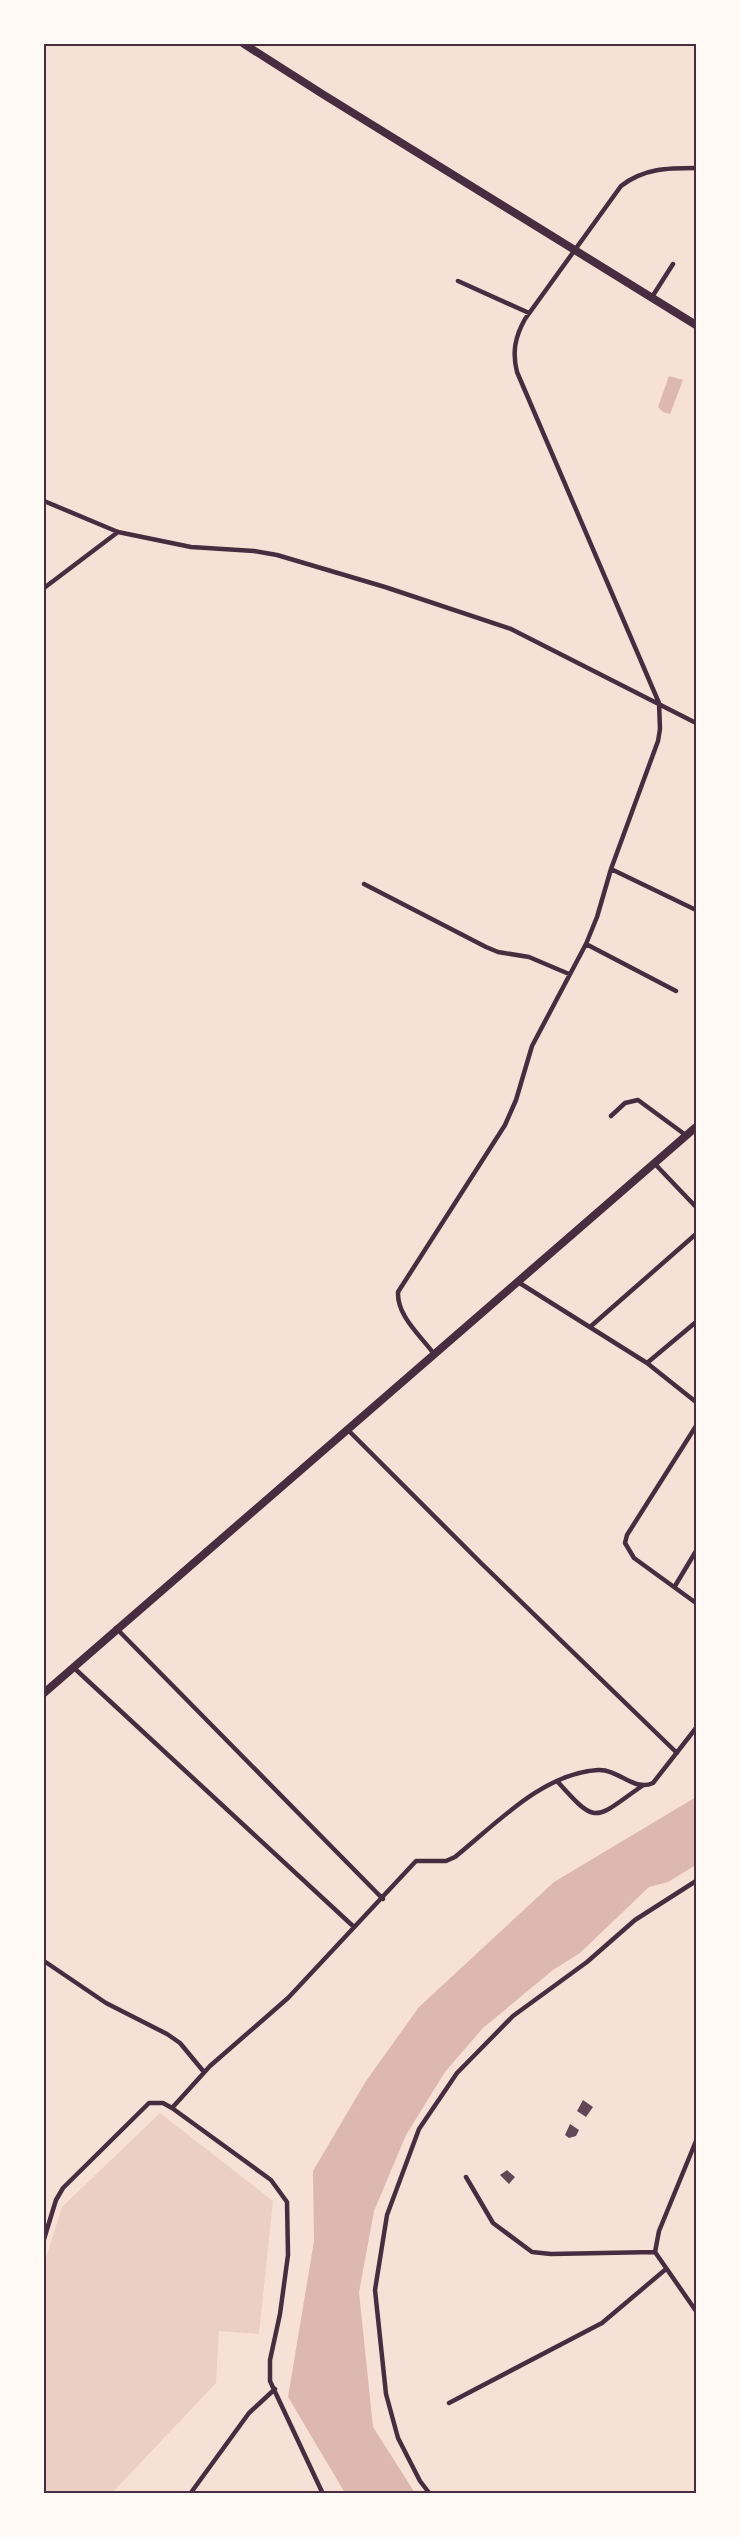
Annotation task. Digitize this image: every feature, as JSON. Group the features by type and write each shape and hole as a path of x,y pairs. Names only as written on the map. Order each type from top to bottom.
{"main road":[{"path":"244,44 696,325"},
{"path":"44,1693 116,1628 696,1127"}],"street":[{"path":"434,1354 401,1312 398,1292 505,1125 516,1100 532,1046 586,944 597,918 611,869 658,741 660,729 658,703 517,372 513,358 514,345 517,333 529,312 621,186 633,176 652,170 696,168"},
{"path":"652,297 673,264"},
{"path":"458,280 529,312"},
{"path":"44,501 118,532 191,547 266,553 385,587 511,629 696,723"},
{"path":"44,588 118,532"},
{"path":"611,869 696,910"},
{"path":"364,885 486,947 498,952 529,957 569,974"},
{"path":"586,944 676,991"},
{"path":"611,1116 625,1103 638,1100 687,1136"},
{"path":"655,1164 696,1206"},
{"path":"590,1327 696,1234"},
{"path":"518,1282 647,1363 696,1402"},
{"path":"647,1363 696,1322"},
{"path":"696,1426 627,1535 625,1543 627,1550 634,1558 696,1603"},
{"path":"347,1429 677,1753"},
{"path":"675,1586 696,1551"},
{"path":"116,1628 383,1899"},
{"path":"73,1667 354,1927"},
{"path":"557,1781 582,1809 589,1814 601,1813 619,1804 642,1786 653,1783 696,1728"},
{"path":"172,2108 204,2072 288,1998 383,1899 416,1861 446,1860 455,1857 518,1806 569,1776 598,1770 620,1774 642,1786"},
{"path":"430,2493 420,2481 398,2438 386,2394 375,2290 387,2215 419,2128 457,2073 513,2016 587,1962 635,1920 696,1881"},
{"path":"44,1961 106,2003 180,2043 204,2072"},
{"path":"44,2240 56,2200 71,2178 149,2103 163,2103 172,2108 271,2180 287,2202 288,2255 280,2314 270,2360 270,2381 282,2411 291,2422 323,2493"},
{"path":"696,2141 659,2231 655,2252 696,2311"},
{"path":"466,2177 493,2223 532,2252 551,2254 655,2252"},
{"path":"448,2403 602,2323 666,2268"},
{"path":"190,2493 249,2413 275,2389"}],"shaded area":[{"path":"669,376 683,380 670,414 658,407"},
{"path":"696,1797 696,1865 668,1882 649,1887 580,1953 553,1970 483,2028 445,2072 406,2135 374,2211 359,2292 373,2427 415,2493 345,2493 288,2397 314,2241 313,2171 366,2081 419,2007 554,1882"},
{"path":"160,2113 273,2201 259,2334 219,2331 216,2383 112,2493 44,2493 44,2264 62,2207"}],"building":[{"path":"583,2100 593,2107 586,2117 577,2111"},
{"path":"570,2124 579,2130 576,2136 569,2138 565,2135"},
{"path":"507,2170 515,2177 509,2184 500,2175"}]}
